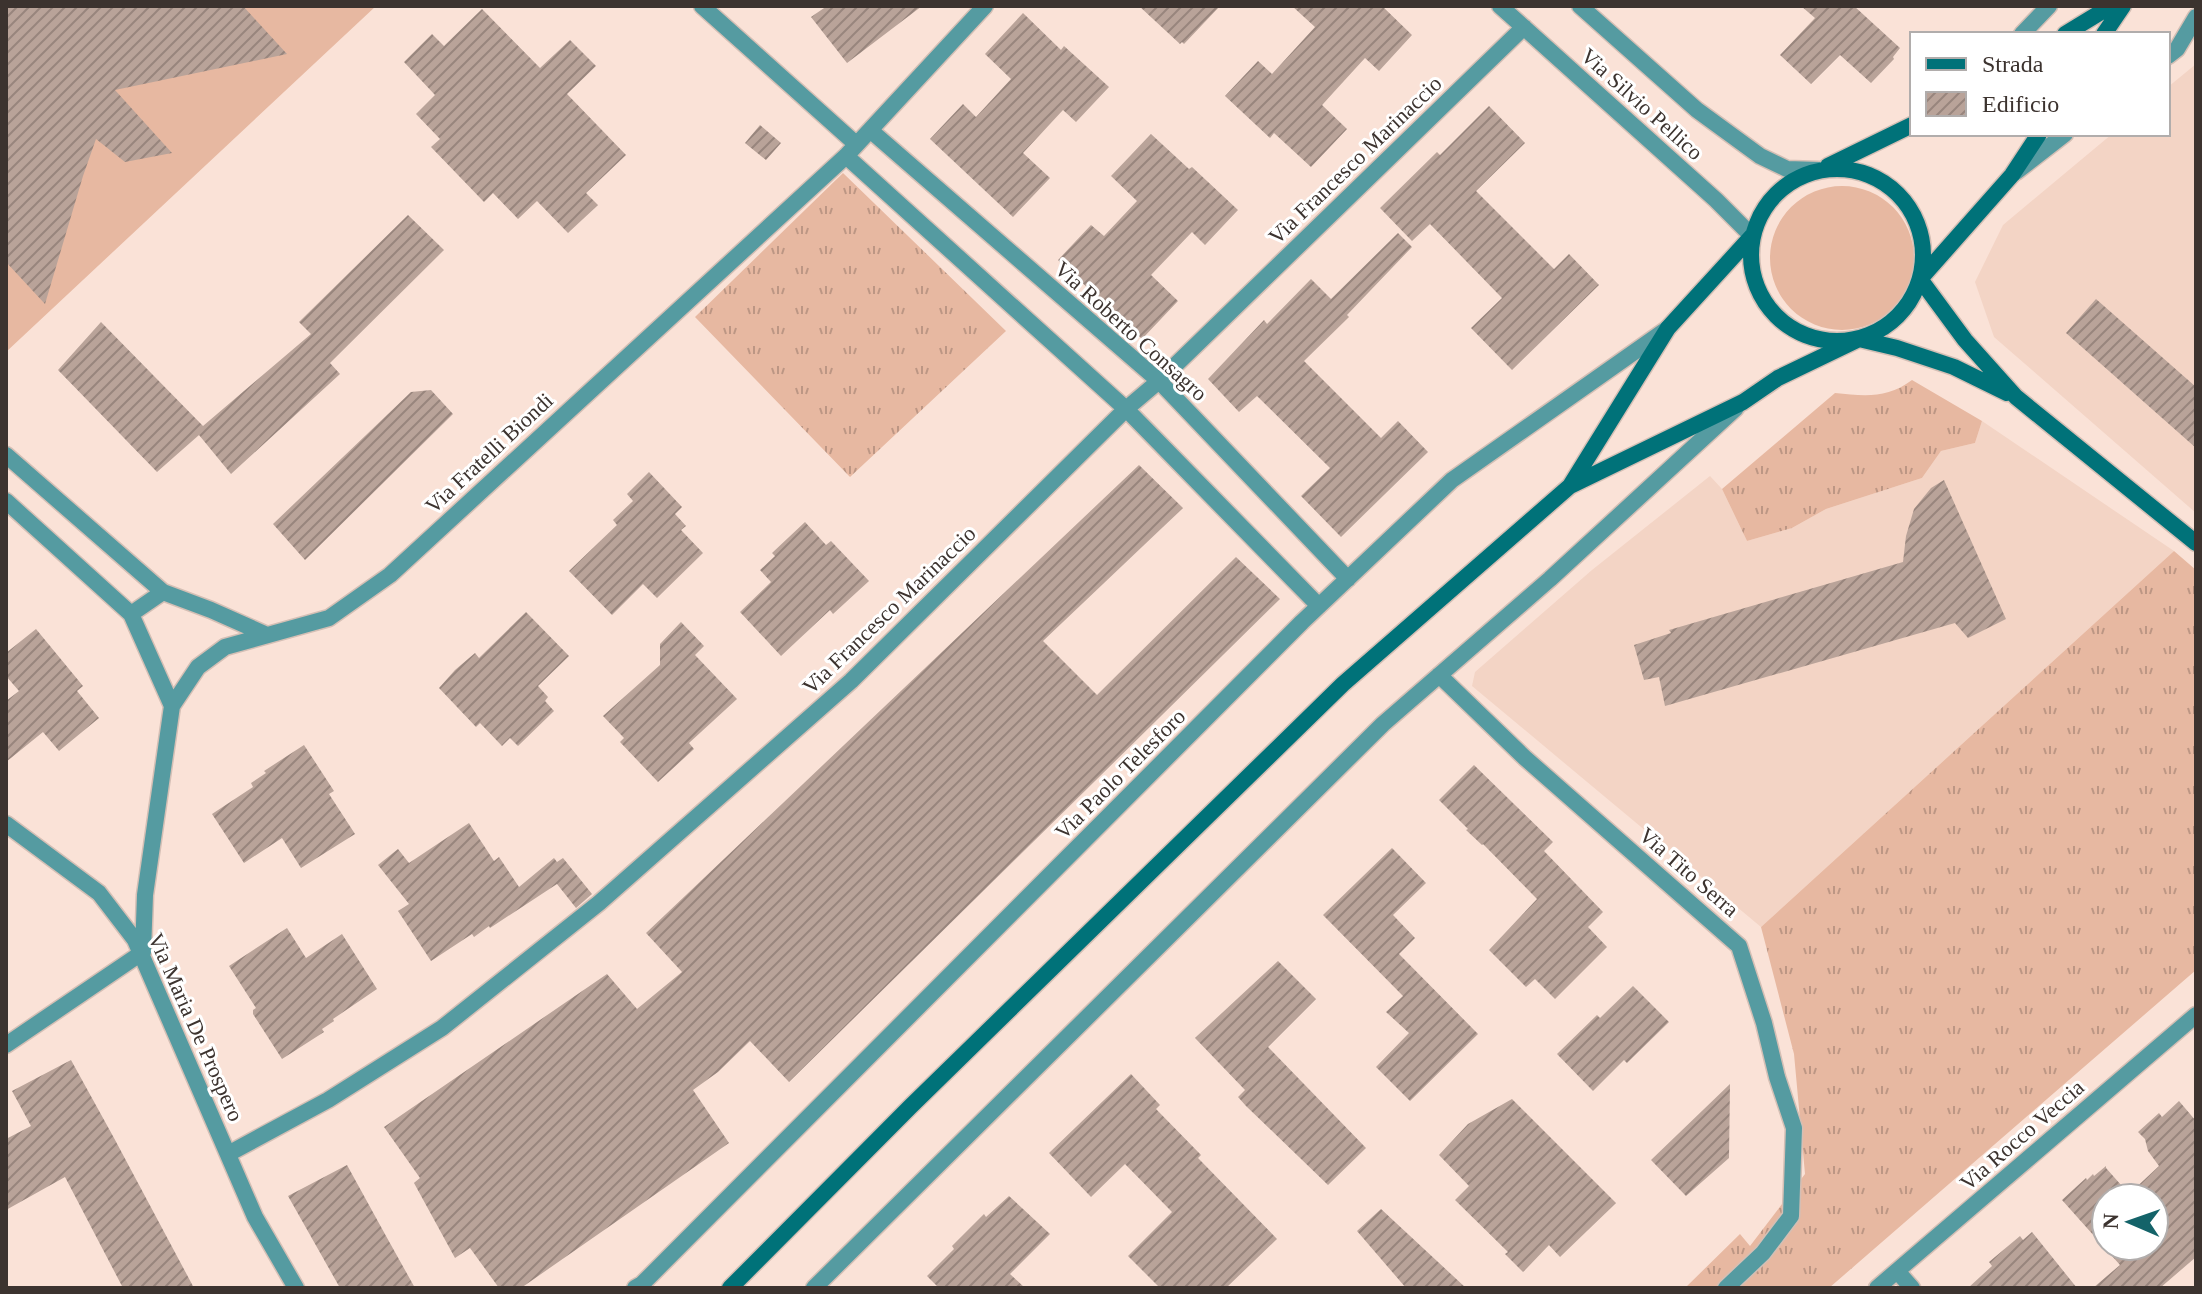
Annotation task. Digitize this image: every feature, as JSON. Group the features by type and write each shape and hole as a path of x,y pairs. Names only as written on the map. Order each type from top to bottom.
{"street":[{"path":"702,6 1126,409 1319,606"},
{"name":"Via Fratelli Biondi","path":"141,953 145,895 172,706 198,667 225,647 329,618 390,575 851,150 985,6"},
{"name":"Via Silvio Pellico","path":"1500,6 1752,236"},
{"name":"Via Silvio Pellico","path":"1580,6 1697,110 1760,156 1787,169 1819,170"},
{"path":"2024,32 2049,6"},
{"path":"2068,32 2111,6"},
{"path":"2105,32 2123,6"},
{"path":"2170,54 2177,49 2196,17"},
{"name":"Via Francesco Marinaccio","path":"228,1154 328,1100 442,1028 599,903 851,681 1126,409 1159,381 1524,27"},
{"path":"1910,126 1794,180 1764,209 1752,236 1751,261 1756,285 1768,308 1794,330 1822,340 1841,342 1859,339 1884,328 1907,305 1920,279 2012,175 2038,136"},
{"name":"Via Roberto Consagro","path":"870,130 1159,381 1348,579"},
{"path":"2012,175 2062,136"},
{"path":"1819,170 1840,168 1860,171 1894,190 1911,212 1921,236 1920,279 1965,340 2016,397 2196,543"},
{"name":"Via Paolo Telesforo","path":"1570,486 1668,328 1752,236"},
{"name":"Via Paolo Telesforo","path":"635,1288 1319,606 1452,480 1668,328"},
{"path":"1859,339 1954,367 2016,397"},
{"name":"Via Paolo Telesforo","path":"814,1288 1376,731 1550,579 1743,402 1778,378 1859,339"},
{"name":"Via Paolo Telesforo","path":"730,1288 911,1106 1343,684 1570,486 1743,402"},
{"path":"6,455 163,592 267,635"},
{"path":"6,501 131,614 172,706"},
{"path":"131,614 163,592"},
{"name":"Via Tito Serra","path":"1439,675 1525,758 1739,946 1794,1128 1791,1216 1763,1253 1726,1288"},
{"name":"Via Maria De Prospero","path":"6,824 99,893 135,940 255,1217 296,1288"},
{"path":"6,1045 141,953"},
{"name":"Via Rocco Veccia","path":"1877,1288 2196,1015"},
{"path":"1897,1271 1912,1288"}],"shaded area":[{"path":"2196,64 2196,513 1994,337 1975,282 2003,225 2110,136 2170,136 2170,85"},
{"path":"1982,421 2174,551 1761,927 1472,686 1475,672 1592,570 1710,476 1722,489 1747,541 1792,528 1826,509 1922,478 1941,451 1975,443"}],"green space":[{"path":"6,6 376,6 6,352"},
{"path":"843,173 1006,331 850,477 695,317"},
{"path":"1842,186 1869,192 1893,207 1908,231 1914,258 1908,285 1893,309 1869,324 1842,330 1815,324 1791,309 1776,285 1770,258 1776,231 1791,207 1815,192"},
{"path":"1912,380 1982,421 1975,443 1941,451 1922,478 1826,509 1792,528 1747,541 1722,489 1835,393 1884,393"},
{"path":"2174,551 2196,570 2196,970 1829,1288 1685,1288 1740,1234 1750,1246 1805,1174 1794,1054 1761,927"}],"building":[{"path":"6,6 243,6 287,54 115,90 172,153 125,162 96,139 45,304 6,262"},
{"path":"827,6 922,6 847,63 811,17"},
{"path":"1139,6 1220,6 1184,44 1180,44"},
{"path":"1292,6 1382,6 1412,35 1379,71 1365,58 1322,105 1347,129 1311,167 1274,133 1270,138 1225,96 1258,61 1272,74 1315,27"},
{"path":"1801,6 1854,6 1900,48 1871,83 1840,55 1811,84 1780,55 1815,18"},
{"path":"482,9 540,68 570,40 596,66 567,94 626,155 586,193 598,205 568,233 537,201 518,219 493,193 484,202 431,147 440,139 416,114 435,95 404,62 432,34 444,46"},
{"path":"1023,13 1061,50 1064,46 1109,87 1076,122 1063,110 1023,153 1050,178 1013,217 930,139 963,104 976,117 1011,79 985,54"},
{"path":"1489,106 1525,143 1476,191 1554,269 1569,254 1599,285 1512,370 1471,328 1502,298 1430,224 1412,241 1380,208"},
{"path":"760,125 781,143 766,160 745,143"},
{"path":"1151,134 1238,210 1205,245 1192,232 1151,275 1178,301 1142,339 1058,260 1091,225 1104,236 1137,201 1111,176"},
{"path":"408,215 444,250 330,363 340,374 231,474 199,435 157,472 58,370 101,322 203,426 311,334 299,322"},
{"path":"1398,233 1412,247 1347,315 1349,317 1304,361 1381,438 1398,421 1428,452 1341,537 1301,496 1330,468 1257,396 1239,412 1208,379 1264,320 1267,324 1311,279 1331,299"},
{"path":"2096,299 2196,387 2196,448 2066,333"},
{"path":"431,390 453,414 305,560 273,524 411,392"},
{"path":"1139,465 1183,508 1043,641 1097,695 1236,557 1280,599 789,1082 750,1041 718,1072 693,1090 729,1143 521,1288 499,1288 470,1248 455,1258 414,1183 420,1178 384,1127 607,974 637,1009 682,972 646,933"},
{"path":"649,472 682,507 675,514 686,526 681,530 703,553 657,598 643,584 612,615 569,571 617,525 613,520 633,501 627,494"},
{"path":"1944,480 2006,619 1968,638 1955,623 1665,706 1659,677 1644,680 1634,645 1671,633 1669,630 1903,562 1914,509 1931,488"},
{"path":"805,522 826,545 831,541 869,581 833,614 830,610 781,656 740,612 771,582 760,570 775,556 772,553"},
{"path":"526,612 569,656 538,686 548,697 545,701 554,711 518,746 510,738 502,746 480,723 476,727 439,688 475,653 479,658"},
{"path":"681,622 704,646 695,655 737,699 689,743 694,749 658,782 620,742 624,738 603,716 660,665 660,644"},
{"path":"36,629 83,686 77,691 99,718 59,751 43,732 6,762 6,701 19,691 6,676 6,653"},
{"path":"304,745 334,791 329,794 355,834 301,868 282,838 244,863 212,814 253,787 251,783 266,773 264,771"},
{"path":"1474,765 1553,842 1544,851 1603,912 1588,927 1607,947 1555,999 1535,979 1526,987 1489,950 1537,899 1439,800"},
{"path":"469,823 494,861 499,857 519,887 554,858 557,862 563,858 592,894 576,908 557,884 490,928 474,937 472,934 431,961 398,911 409,904 378,865 398,849 409,863"},
{"path":"1392,848 1426,883 1393,915 1415,938 1399,954 1478,1034 1410,1101 1376,1067 1409,1033 1386,1012 1403,996 1323,915"},
{"path":"287,928 306,958 342,934 377,989 333,1019 322,1029 324,1032 282,1059 253,1014 256,1008 229,966"},
{"path":"1278,961 1316,999 1268,1047 1366,1148 1328,1185 1246,1106 1238,1097 1245,1090 1195,1038"},
{"path":"1633,986 1669,1022 1593,1091 1557,1054"},
{"path":"71,1060 194,1288 123,1288 65,1177 6,1210 6,1139 31,1126 12,1091"},
{"path":"1131,1074 1160,1105 1156,1109 1201,1155 1198,1158 1277,1239 1226,1288 1160,1288 1128,1256 1172,1212 1125,1164 1091,1197 1049,1153"},
{"path":"1730,1084 1729,1158 1686,1196 1651,1160"},
{"path":"1512,1099 1616,1203 1560,1257 1549,1245 1523,1272 1505,1254 1508,1252 1455,1200 1469,1186 1439,1155 1468,1124"},
{"path":"2179,1101 2196,1121 2196,1257 2160,1288 2093,1288 2120,1265 2117,1262 2170,1262 2170,1182 2142,1182 2159,1166 2138,1132 2159,1113 2162,1117"},
{"path":"347,1165 415,1288 340,1288 288,1196"},
{"path":"2106,1168 2118,1182 2090,1182 2090,1231 2062,1200 2086,1178"},
{"path":"1009,1196 1050,1234 1010,1274 1025,1288 939,1288 927,1276 984,1214 986,1217"},
{"path":"1381,1209 1466,1288 1406,1288 1357,1231"},
{"path":"2032,1232 2077,1288 1968,1288 1992,1266 1989,1262 2020,1236 2023,1240"}]}
